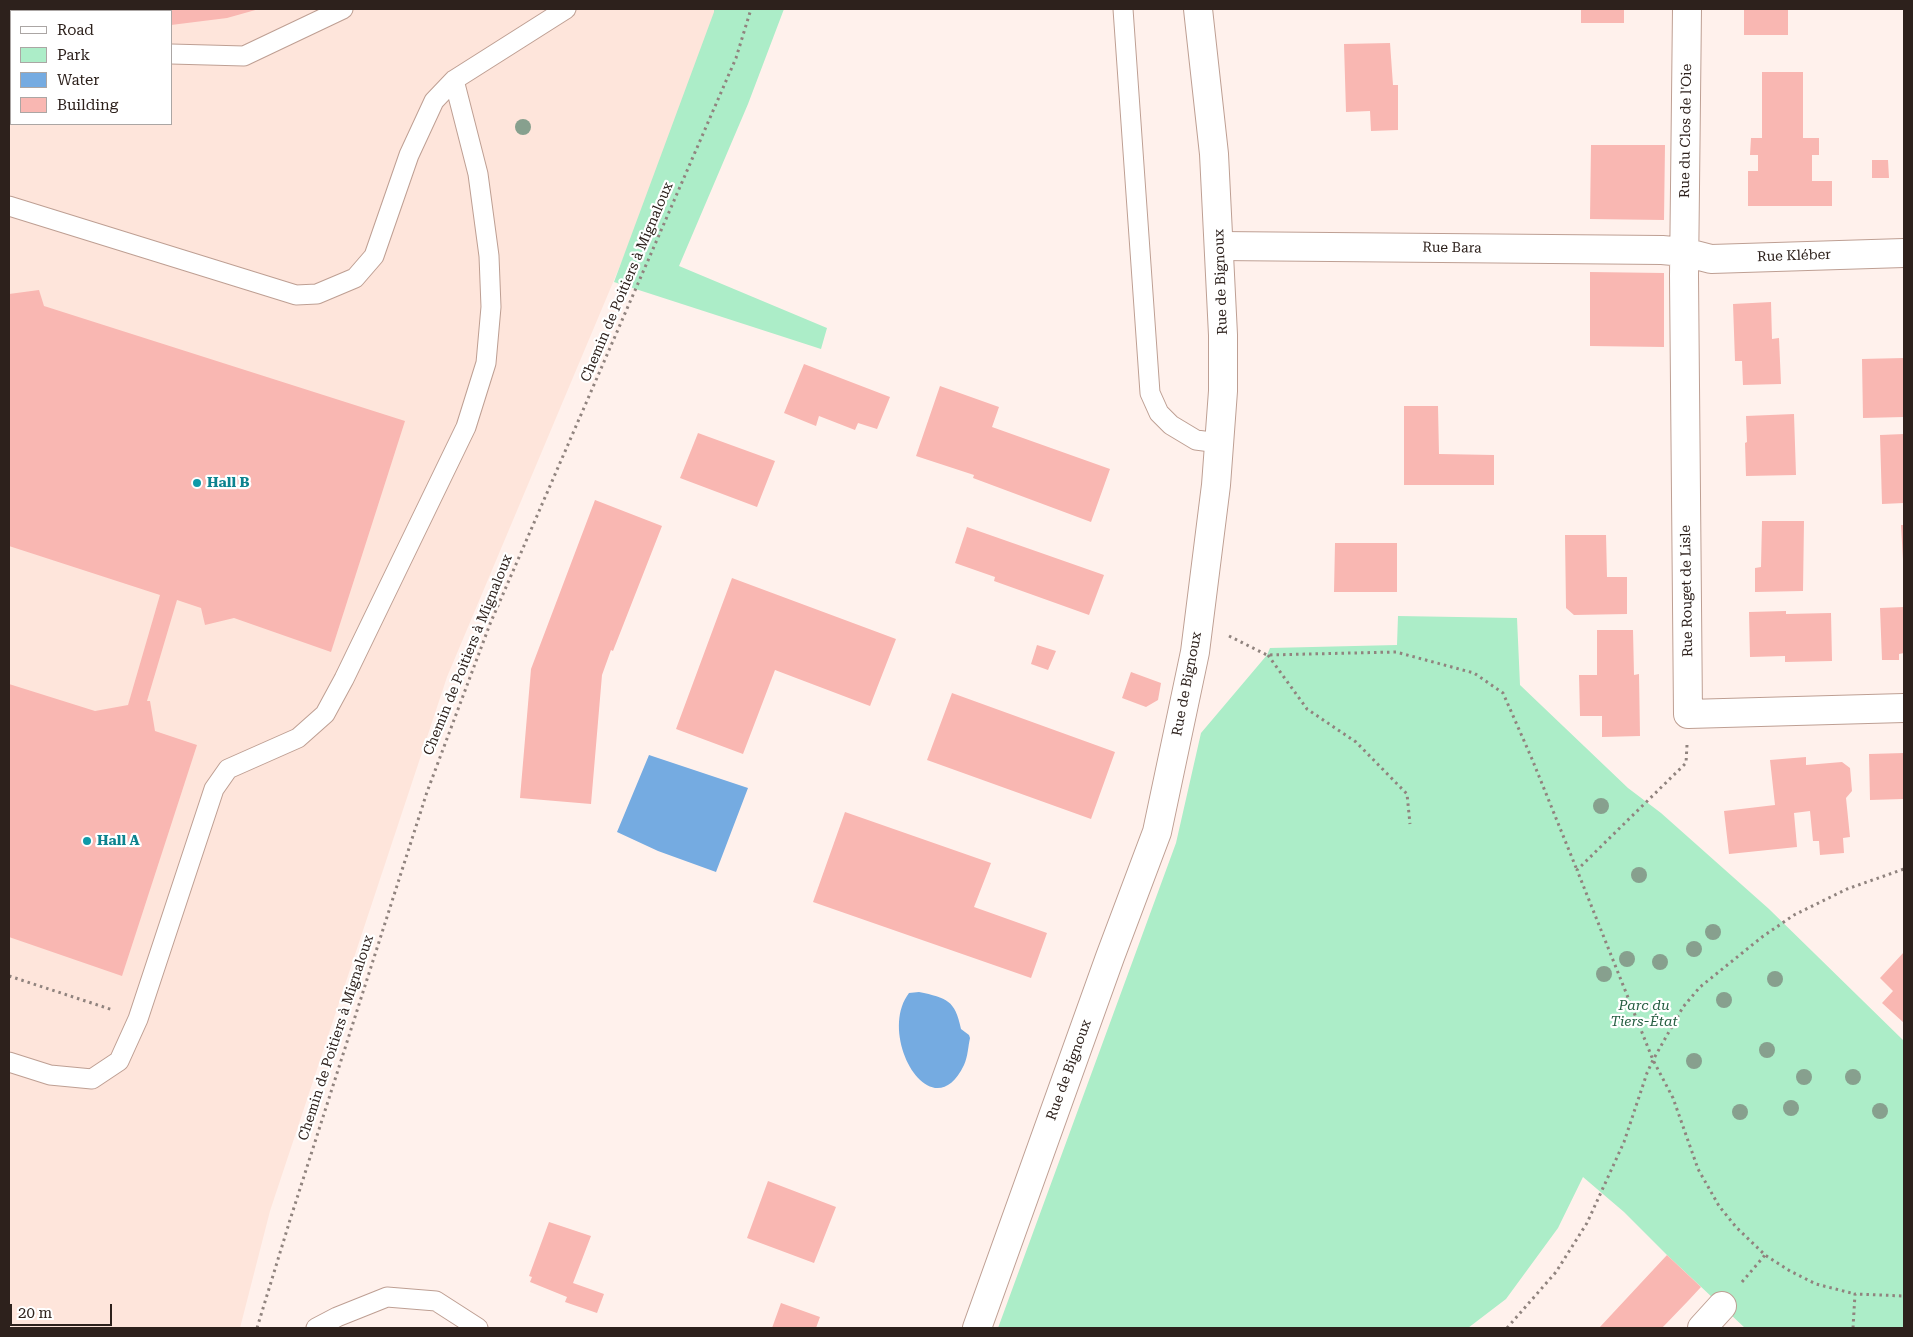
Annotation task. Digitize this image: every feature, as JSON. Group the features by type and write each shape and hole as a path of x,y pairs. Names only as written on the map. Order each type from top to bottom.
{"street":[{"name":"Rue de Bignoux","path":"977,1328 1110,956 1157,832 1195,652 1216,485 1223,381 1220,246 1214,154 1198,9"},
{"name":"Rue du Clos de l'Oie","path":"1684,252 1687,9"},
{"name":"Rue Bara","path":"1220,246 1662,250 1684,252"},
{"name":"Rue Kléber","path":"1684,252 1710,258 1904,253"},
{"name":"Rue Rouget de Lisle","path":"1684,252 1688,714"},
{"path":"1688,714 1904,708"},
{"path":"1702,1328 1722,1306"}],"lane":[{"path":"172,54 244,56 343,9"},
{"path":"9,206 296,295 317,294 355,278 374,256 409,155 434,101 454,80 566,9"},
{"path":"1123,9 1150,393 1159,413 1171,425 1196,440 1219,443"},
{"path":"9,20 10,16"},
{"path":"9,1062 50,1075 92,1079 119,1062 138,1019 214,789 228,769 298,738 325,714 344,679 466,427 486,364 491,307 490,256 478,174 454,80"},
{"path":"316,1328 337,1317 387,1297 436,1301 478,1328"}],"path":[{"name":"Chemin de Poitiers à Mignaloux","path":"257,1328 427,792 490,624 736,58 752,9"},
{"path":"1199,621 1268,655 1396,652 1474,673 1503,693 1532,759 1653,1060 1673,1098 1698,1169 1719,1206 1736,1227 1765,1255 1816,1284 1855,1294 1904,1296"},
{"path":"1268,655 1307,709 1356,742 1407,794 1410,824"},
{"path":"1577,870 1686,763 1688,714"},
{"path":"1507,1328 1556,1272 1587,1223 1624,1142 1653,1060 1683,1007 1700,987 1762,937 1794,915 1847,889 1904,868"},
{"path":"9,976 138,1019"},
{"path":"1722,1306 1765,1255"},
{"path":"1854,1328 1855,1294"}],"shaded area":[{"path":"9,9 728,9 447,677 270,1211 240,1328 9,1328"}],"green space":[{"path":"714,9 784,9 748,104 679,266 827,328 821,349 614,282"},
{"name":"Parc du Tiers-État","path":"1398,616 1517,618 1520,685 1628,788 1661,813 1769,909 1904,1041 1904,1328 1745,1328 1624,1212 1583,1177 1558,1228 1506,1299 1468,1328 998,1328 1176,843 1201,733 1267,655 1270,648 1397,645"}],"water":[{"path":"649,755 748,788 716,872 658,851 617,832"},
{"path":"919,992 937,996 948,1002 956,1012 961,1029 970,1038 964,1065 951,1083 937,1088 924,1083 912,1070 903,1052 899,1032 901,1011 909,993"}],"building":[{"path":"69,9 259,9 227,18 172,25 172,10"},
{"path":"1581,9 1624,9 1624,23 1581,23"},
{"path":"1744,9 1788,9 1788,35 1744,35"},
{"path":"1390,43 1393,85 1398,85 1398,130 1371,131 1370,111 1346,112 1344,44"},
{"path":"1762,72 1803,72 1803,138 1819,138 1819,155 1812,155 1812,181 1832,181 1832,206 1748,206 1748,171 1758,171 1758,155 1750,155 1751,138 1762,138"},
{"path":"1591,145 1665,145 1664,220 1590,219"},
{"path":"1872,160 1888,160 1889,178 1872,178"},
{"path":"1590,272 1664,273 1664,347 1590,346"},
{"name":"Hall B","path":"39,290 44,306 405,421 331,652 234,618 205,625 201,608 177,600 147,701 150,701 155,731 197,745 122,976 9,937 9,684 95,711 128,705 160,595 9,546 9,294"},
{"path":"1771,302 1772,339 1779,338 1781,384 1743,385 1742,361 1735,361 1733,304"},
{"path":"1904,358 1904,417 1863,418 1862,359"},
{"path":"804,364 890,397 877,429 858,423 855,430 819,416 816,426 784,413"},
{"path":"940,386 999,407 992,427 1110,469 1091,522 973,478 974,475 916,456"},
{"path":"1404,406 1438,406 1439,454 1494,455 1494,485 1404,485"},
{"path":"1794,414 1796,475 1746,476 1746,416"},
{"path":"698,433 775,461 757,507 680,478"},
{"path":"1904,434 1904,503 1882,504 1880,435"},
{"path":"595,500 662,526 602,675 591,804 520,798 531,669"},
{"path":"1762,521 1804,521 1803,591 1755,592 1755,568 1761,567"},
{"path":"1901,525 1904,525 1904,560 1903,560"},
{"path":"967,527 1104,575 1089,615 994,581 995,577 955,563"},
{"path":"1565,535 1606,535 1607,577 1627,577 1627,614 1574,615 1566,608"},
{"path":"1335,543 1397,543 1397,592 1334,592"},
{"path":"732,578 896,639 870,706 775,670 743,754 676,729"},
{"path":"1904,607 1904,653 1899,654 1899,660 1882,660 1880,608"},
{"path":"1786,611 1786,614 1831,613 1832,661 1785,662 1785,656 1750,657 1749,612"},
{"path":"1597,630 1633,630 1634,675 1639,674 1640,736 1602,737 1602,716 1580,716 1579,675 1597,675"},
{"path":"1037,645 1056,651 1048,670 1031,664"},
{"path":"1131,672 1161,683 1158,700 1146,707 1122,698"},
{"path":"952,693 1115,752 1091,819 927,760"},
{"path":"1904,753 1903,799 1870,800 1869,754"},
{"path":"1806,757 1806,765 1842,762 1850,768 1852,791 1846,798 1850,837 1843,838 1844,853 1820,855 1819,841 1813,841 1810,811 1794,813 1797,847 1729,854 1724,811 1775,805 1770,760"},
{"path":"845,812 991,863 974,907 1047,933 1031,978 813,902"},
{"path":"1904,952 1904,1023 1882,1003 1893,991 1880,978"},
{"path":"768,1181 836,1207 814,1263 747,1238"},
{"path":"549,1222 591,1236 573,1283 604,1294 597,1313 565,1302 567,1297 530,1282 532,1277 529,1276"},
{"path":"1667,1255 1701,1287 1688,1301 1662,1328 1599,1328"},
{"path":"781,1303 820,1317 816,1328 772,1328"}],"place":[{"name":"Hall B","path":"197,483"},
{"name":"Hall A","path":"87,841"}]}
